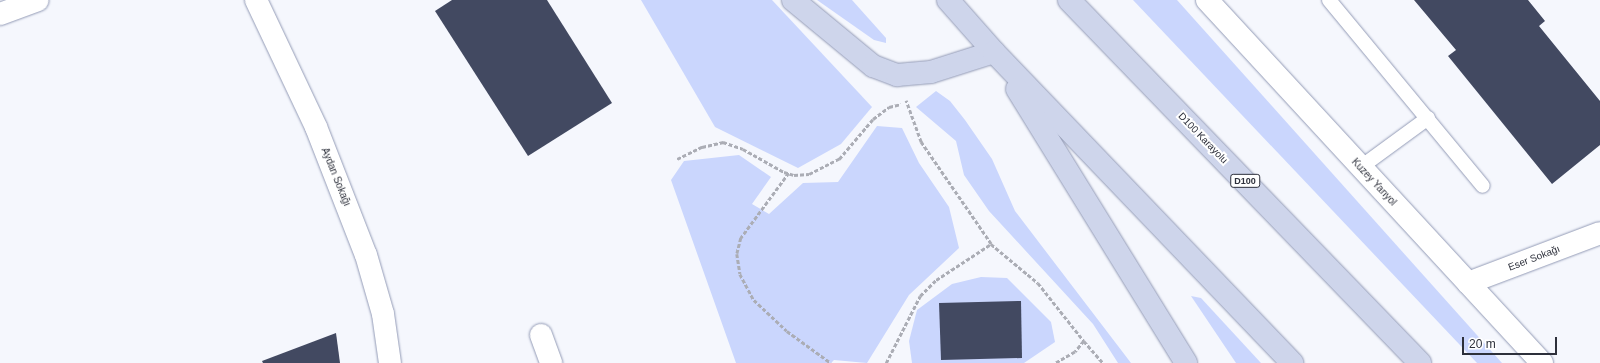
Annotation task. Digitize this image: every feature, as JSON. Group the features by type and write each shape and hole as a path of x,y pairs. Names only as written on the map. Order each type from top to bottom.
{"highway":[{"path":"793,0 874,66 897,75 931,72 994,52"},
{"path":"948,0 994,52 1292,363"},
{"name":"D100 Karayolu","path":"1069,0 1420,363"},
{"path":"994,52 1186,363"}],"street":[{"path":"0,14 38,0"},
{"name":"Aydan Sokağı","path":"256,0 316,127 366,255 383,314 390,363"},
{"name":"Kuzey Yanyol","path":"1206,0 1542,363"},
{"name":"Eser Sokağı","path":"1468,283 1600,233"},
{"path":"541,335 551,363"}],"lane":[{"path":"1329,0 1483,186"},
{"path":"1361,166 1428,118"}],"path":[{"path":"897,75 921,142 991,244 1038,283 1103,363"},
{"path":"677,159 702,147 723,142 743,149 789,173 809,174 839,159 874,118 889,107 907,103"},
{"path":"789,173 741,238 737,254 740,274 754,300 787,331 830,363"},
{"path":"886,363 920,296 936,280 991,244"},
{"path":"1056,363 1075,352 1084,340"}],"shaded area":[{"path":"641,0 772,0 872,107 841,144 798,168 715,127"},
{"path":"817,0 852,0 886,38 886,43 874,40"},
{"path":"1133,0 1177,0 1502,363 1477,363"},
{"path":"936,91 950,101 965,120 992,159 1015,211 1131,363 1118,363 1093,324 989,211 964,175 956,141 916,107"},
{"path":"877,126 902,128 919,163 949,207 959,248 909,295 867,363 834,360 831,363 736,363 671,180 684,161 739,155 771,177 752,204 769,214 803,183 838,182"},
{"path":"981,277 1007,278 1051,322 1055,342 1024,363 912,363 909,341 917,310 952,284"},
{"path":"1191,296 1201,298 1261,363 1236,363"}],"building":[{"path":"452,0 547,0 612,103 528,156 435,11"},
{"path":"1414,0 1528,0 1545,21 1539,26 1600,101 1600,145 1552,184 1448,56 1456,50"},
{"path":"1021,301 1022,358 941,360 939,303"},
{"path":"336,333 340,363 263,363 262,361"}]}
